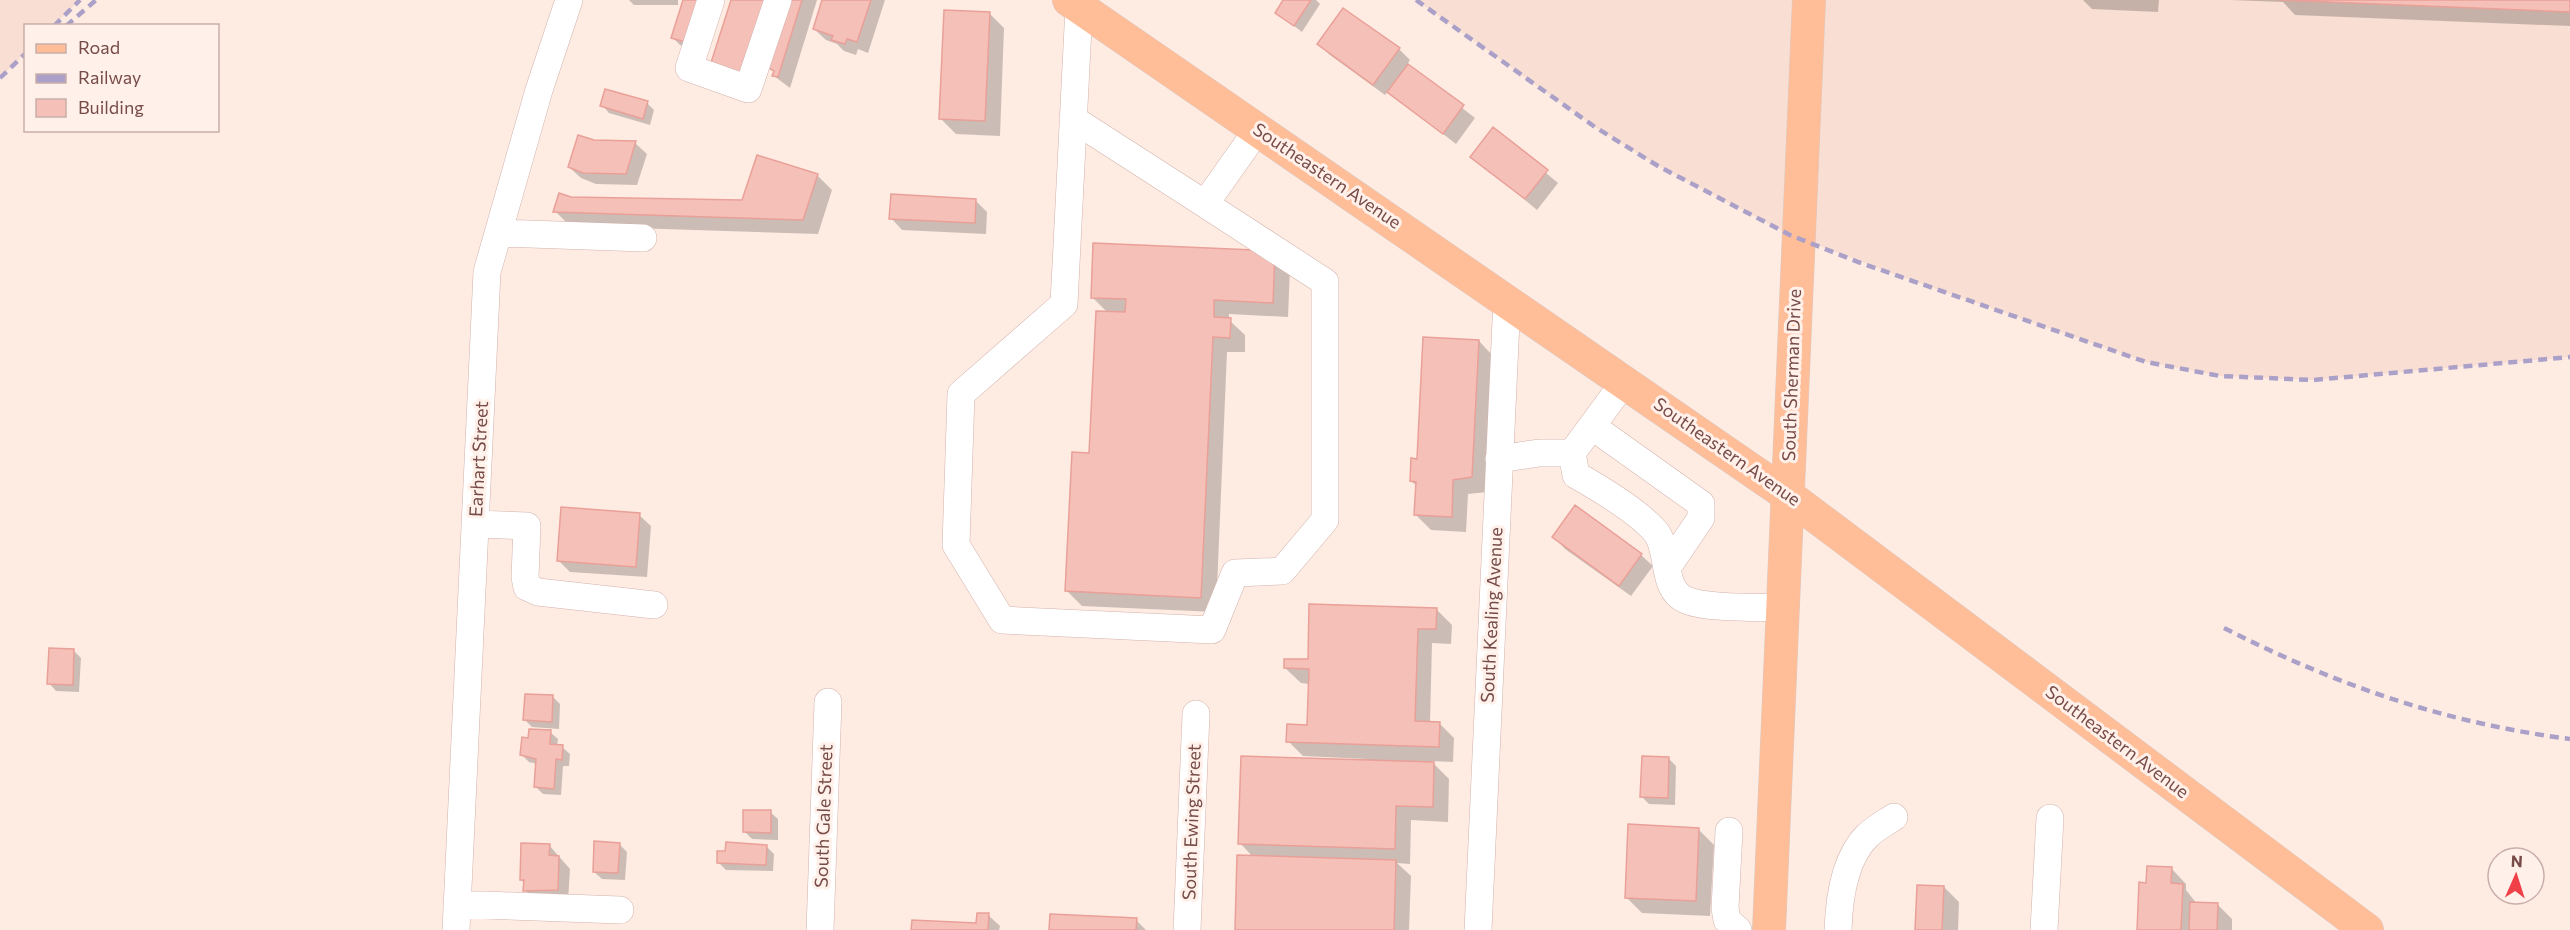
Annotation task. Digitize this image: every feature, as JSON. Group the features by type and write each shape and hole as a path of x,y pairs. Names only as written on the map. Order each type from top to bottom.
{"main road":[{"name":"South Sherman Drive","path":"1769,930 1809,0"},
{"name":"Southeastern Avenue","path":"1074,3 1507,299 1786,494 2367,930"}],"street":[{"name":"Earhart Street","path":"457,917 488,272 539,90 569,0"},
{"path":"711,0 690,68 748,89 778,0"},
{"path":"1073,119 1325,282 1325,520 1282,570 1235,573 1212,630 1002,620 956,545 962,394 1064,304 1073,119 1074,3"},
{"path":"1205,204 1258,129"},
{"path":"499,233 643,238"},
{"name":"South Kealing Avenue","path":"1478,930 1507,299"},
{"path":"1625,381 1572,453 1576,475 1605,492 1656,531 1665,551 1672,586 1683,599 1697,603 1782,608"},
{"path":"1593,427 1701,504 1701,518 1667,568"},
{"path":"1499,459 1539,453 1572,453"},
{"path":"476,524 527,525 525,577 528,587 538,592 654,605"},
{"name":"South Gale Street","path":"820,930 828,702"},
{"name":"South Ewing Street","path":"1187,930 1196,714"},
{"path":"1838,930 1839,908 1849,866 1866,837 1894,817"},
{"path":"2044,930 2050,818"},
{"path":"1729,831 1725,908 1727,920 1738,930"},
{"path":"457,917 620,910"}],"shaded area":[{"path":"0,0 80,0 55,24 24,24 24,54 0,78"},
{"path":"1416,0 2570,0 2570,357 2313,380 2220,376 2146,362 1913,281 1790,235 1658,166 1595,127"}],"building":[{"path":"683,0 702,0 689,43 671,38"},
{"path":"731,0 765,0 740,82 708,72"},
{"path":"787,0 802,0 778,77 772,76 774,71 767,67"},
{"path":"822,0 871,0 857,42 847,39 845,44 831,40 833,36 813,29"},
{"path":"1283,0 1311,0 1294,26 1275,13"},
{"path":"2279,0 2570,0 2570,12"},
{"path":"1343,8 1400,48 1373,85 1317,44"},
{"path":"944,10 990,12 985,121 939,119"},
{"path":"1408,64 1464,105 1443,134 1387,92"},
{"path":"605,89 648,101 643,119 600,106"},
{"path":"1493,127 1548,170 1525,199 1470,157"},
{"path":"578,135 594,140 636,141 626,174 583,173 568,167"},
{"path":"757,155 818,174 803,220 553,212 559,193 571,197 742,200"},
{"path":"891,194 976,199 975,223 889,219"},
{"path":"1093,243 1275,251 1273,303 1214,300 1214,317 1231,318 1230,338 1213,337 1201,598 1065,591 1072,452 1089,453 1096,311 1125,312 1126,299 1091,298"},
{"path":"1423,337 1479,340 1472,477 1453,480 1452,517 1414,515 1416,482 1410,481 1411,458 1417,459"},
{"path":"1575,505 1642,554 1619,586 1552,537"},
{"path":"561,507 640,513 636,567 557,561"},
{"path":"1309,604 1437,608 1436,629 1418,629 1415,721 1440,722 1439,747 1286,742 1287,724 1307,725 1309,669 1284,668 1284,659 1308,659"},
{"path":"49,648 74,649 73,685 47,684"},
{"path":"525,694 553,695 552,722 523,720"},
{"path":"529,729 551,730 550,744 563,745 562,760 556,759 554,789 534,787 536,759 520,755 522,737 528,738"},
{"path":"1241,756 1434,762 1433,807 1396,806 1395,849 1238,844"},
{"path":"1642,756 1669,757 1668,798 1640,797"},
{"path":"743,810 771,810 771,833 743,832"},
{"path":"1628,824 1699,828 1696,901 1625,898"},
{"path":"594,841 620,843 618,873 593,872"},
{"path":"726,842 767,845 766,865 717,863 717,851 725,851"},
{"path":"521,843 550,844 549,855 559,856 558,890 523,891 524,880 520,880"},
{"path":"1237,855 1396,860 1394,930 1235,930"},
{"path":"2147,866 2172,867 2171,883 2183,884 2181,930 2137,930 2139,882 2146,883"},
{"path":"1917,885 1944,886 1942,930 1915,930"},
{"path":"2190,902 2218,903 2217,930 2189,930"},
{"path":"977,913 989,913 988,930 911,930 912,920 976,923"},
{"path":"1050,914 1137,918 1136,930 1049,930"}],"railway":[{"path":"56,24 80,0"},
{"path":"68,24 96,0"},
{"path":"1416,0 1595,127 1658,166 1790,235 1858,262 2146,362 2220,376 2313,380 2570,357"},
{"path":"0,78 24,55"},
{"path":"2224,628 2308,667 2392,699 2479,723 2570,739"}]}
